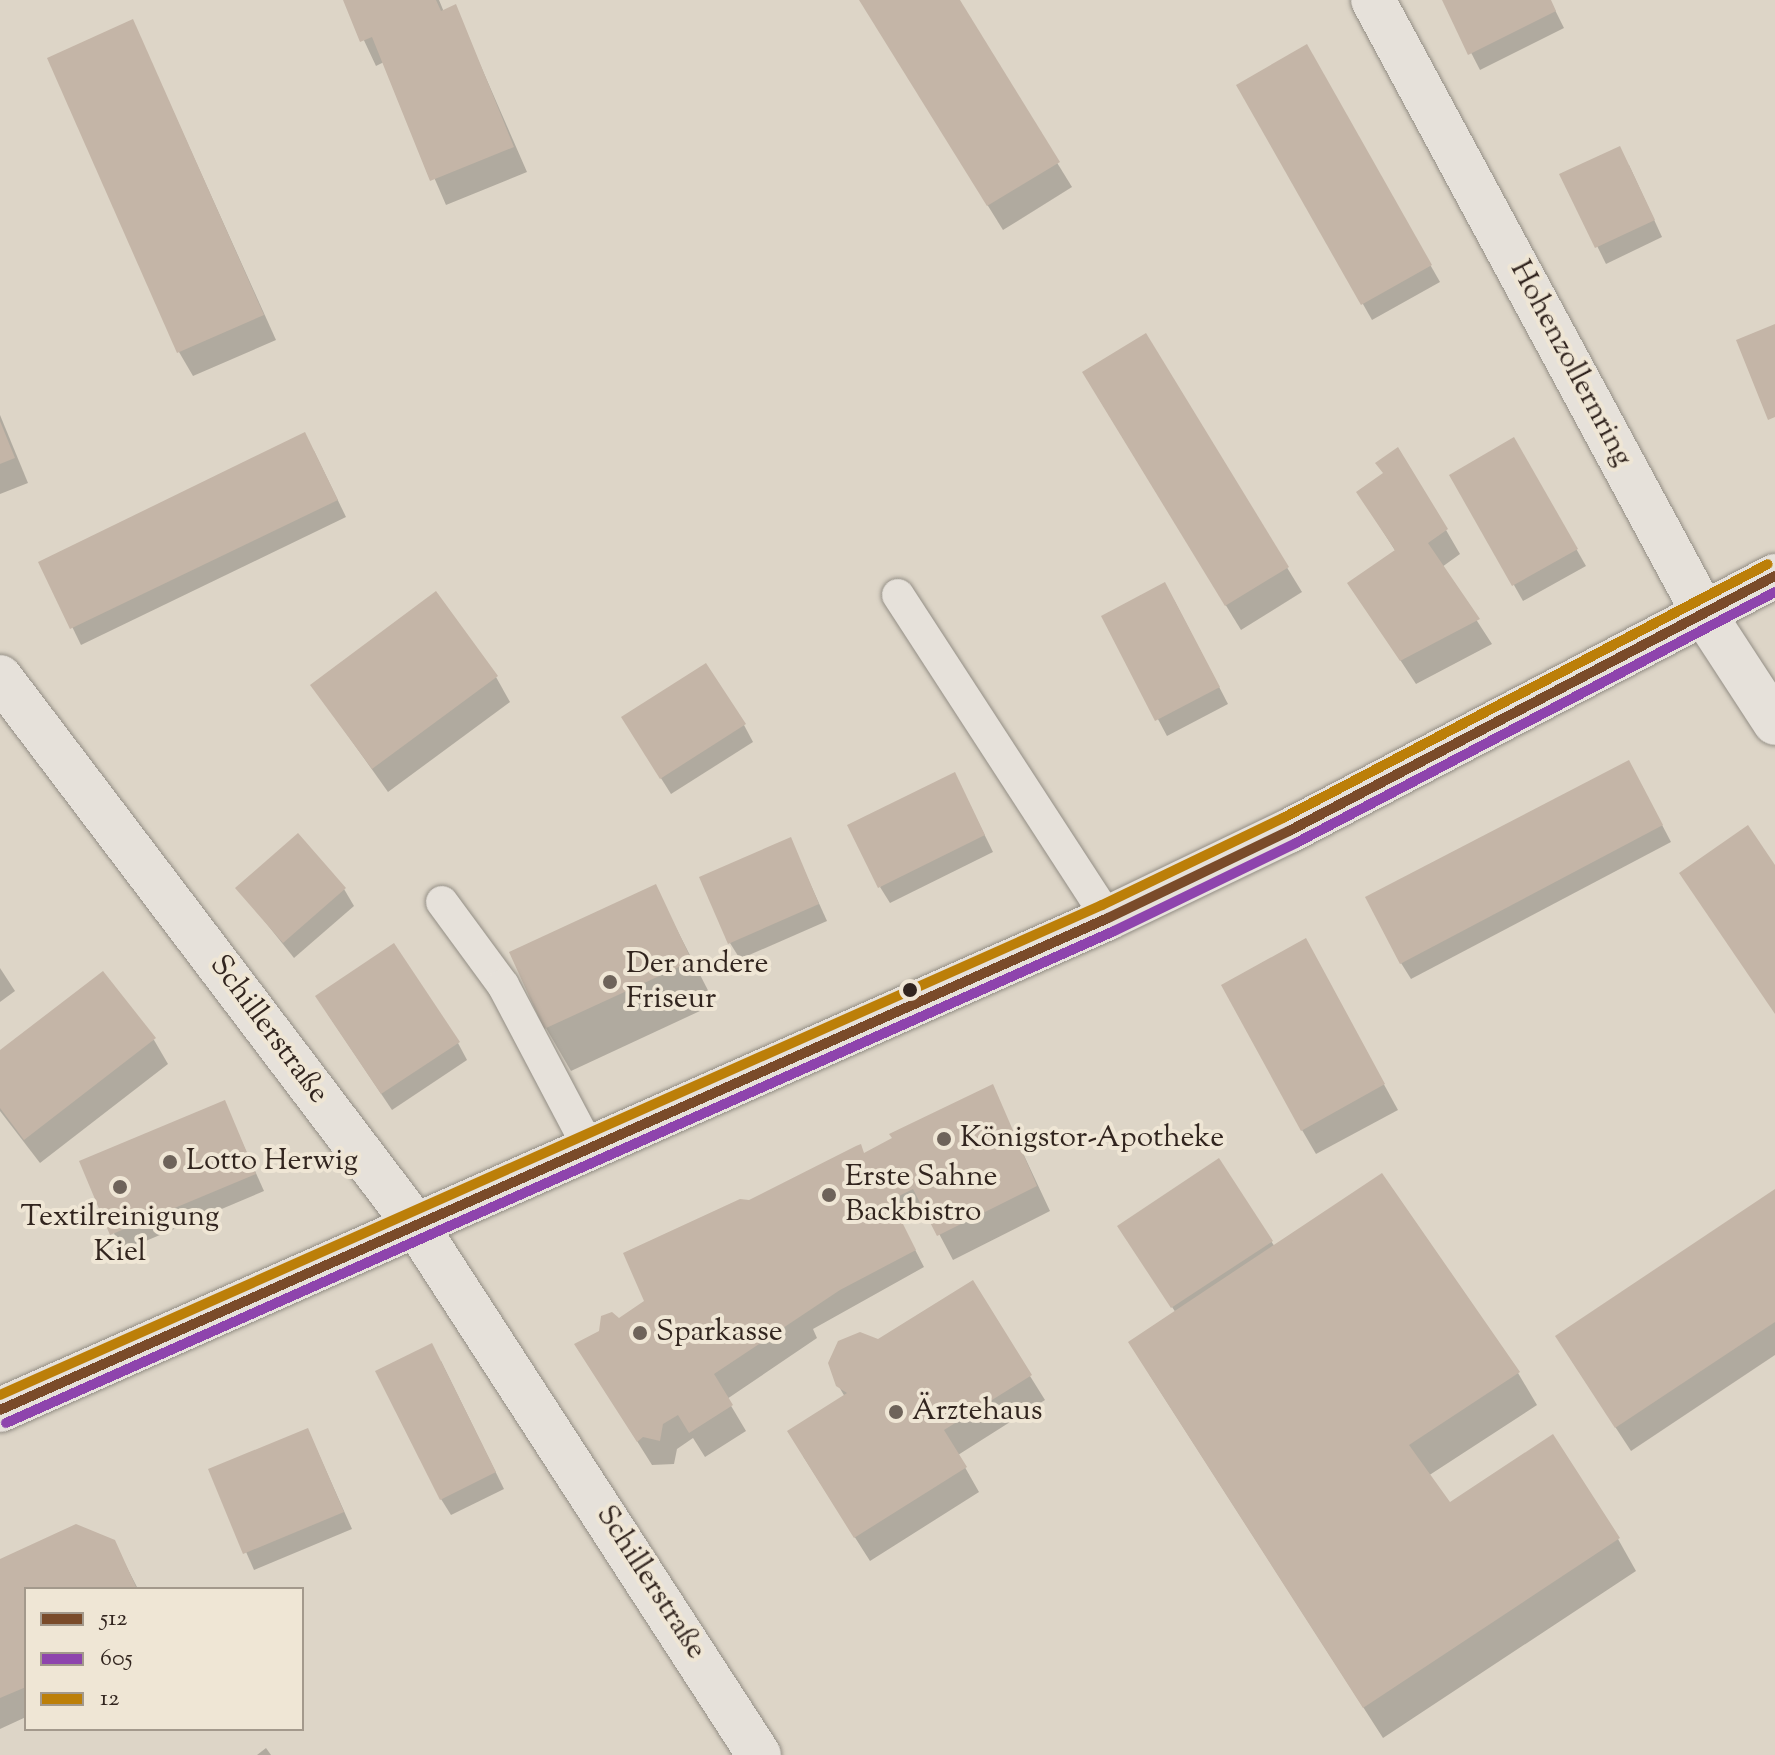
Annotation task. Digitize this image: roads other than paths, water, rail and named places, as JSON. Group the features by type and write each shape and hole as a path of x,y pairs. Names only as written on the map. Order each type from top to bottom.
{"street":[{"name":"Hohenzollernring","path":"1373,0 1704,614 1775,723"},
{"path":"0,1410 1108,918 1289,831 1775,576"},
{"name":"Schillerstraße","path":"0,677 417,1227 759,1755"}],"lane":[{"path":"898,595 1108,918"},
{"path":"442,902 503,985 590,1150"}],"place":[{"name":"Der andere Friseur","path":"610,982"},
{"name":"Königstor-Apotheke","path":"944,1139"},
{"name":"Lotto Herwig","path":"170,1162"},
{"name":"Textilreinigung Kiel","path":"120,1187"},
{"name":"Erste Sahne Backbistro","path":"829,1195"},
{"name":"Sparkasse","path":"640,1333"},
{"name":"Ärztehaus","path":"896,1412"}]}
